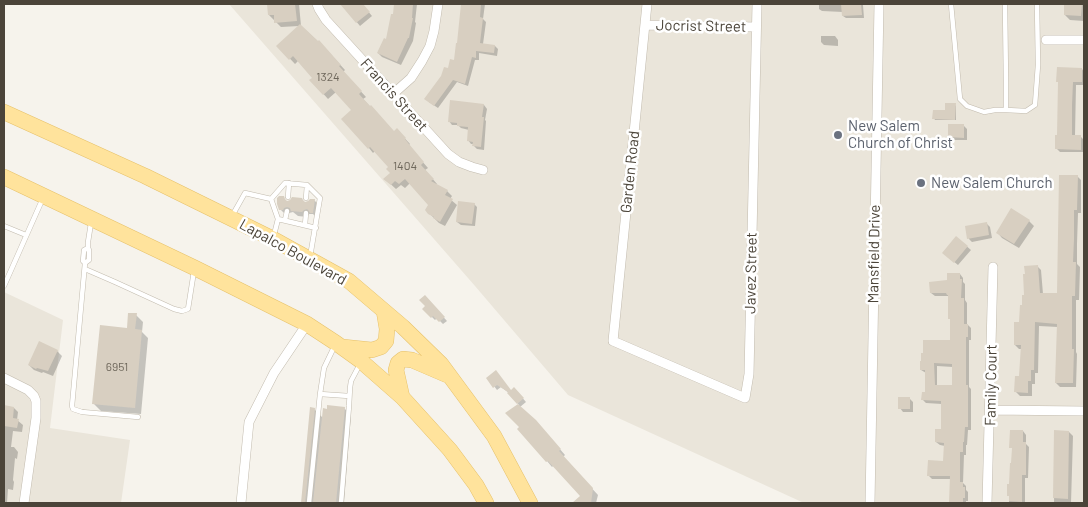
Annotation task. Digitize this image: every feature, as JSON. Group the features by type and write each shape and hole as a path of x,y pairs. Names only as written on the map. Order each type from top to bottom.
{"main road":[{"name":"Lapalco Boulevard","path":"4,112 11,119 145,176 273,238 348,281 403,327 441,364 494,436 530,503"},
{"path":"4,176 307,324 339,345 362,361 402,398 450,450 476,485 486,503"},
{"path":"339,345 372,350 381,347 386,341 384,311"},
{"path":"402,398 396,370 398,363 403,359 412,360 450,377"}],"street":[{"name":"Francis Street","path":"317,4 326,20 448,154 466,165 483,170"},
{"path":"393,94 410,78 430,46 438,4"},
{"name":"Garden Road","path":"613,340 647,4"},
{"name":"Javez Street","path":"613,340 745,398 749,374 757,4"},
{"name":"Mansfield Drive","path":"870,503 879,4"},
{"name":"Jocrist Street","path":"645,25 756,27"},
{"path":"1042,39 1084,40"},
{"name":"Family Court","path":"987,503 994,268"},
{"path":"241,503 249,422 274,373 307,324"},
{"path":"4,378 28,390 36,401 37,412 24,503"},
{"path":"990,410 1084,411"}],"lane":[{"path":"951,4 960,99 967,106 984,112 995,110 1026,111 1035,105 1042,39 1037,4"},
{"path":"1005,4 1006,110"},
{"path":"271,198 285,183 307,185 320,198 310,259"},
{"path":"288,197 289,183"},
{"path":"306,198 307,185"},
{"path":"231,218 245,193 271,198"},
{"path":"4,286 44,196"},
{"path":"271,198 278,219 273,238"},
{"path":"285,220 287,211"},
{"path":"305,225 306,212"},
{"path":"92,219 88,242 89,260 85,266 72,406 73,410 82,412 138,417"},
{"path":"278,219 316,228"},
{"path":"4,226 26,236"},
{"path":"85,266 182,312 188,308 195,268"},
{"path":"309,503 324,368 339,345"},
{"path":"340,503 351,381 362,361"},
{"path":"320,394 349,396"}],"shaded area":[{"path":"229,4 1084,4 1084,503 804,503 568,395"},
{"path":"4,292 63,320 50,428 130,440 121,503 4,503"}],"building":[{"path":"267,4 295,4 297,21 274,23 274,15 268,15"},
{"path":"340,4 363,4 370,12 356,23"},
{"path":"394,4 413,4 413,18 409,38 397,62 377,53 384,38 386,39"},
{"path":"461,4 481,4 480,17 483,18 480,43 495,45 494,53 476,51 476,58 472,57 465,84 453,80 434,106 424,99 441,76 444,67 448,68 450,59 454,60"},
{"path":"841,4 861,4 862,15 842,16"},
{"path":"1064,4 1082,4 1081,16 1064,15"},
{"path":"300,24 319,40 341,65 339,66 362,91 359,94 370,106 394,131 397,128 406,138 424,162 421,165 434,179 431,181 448,190 445,195 453,199 440,222 428,214 425,210 428,205 405,179 399,184 395,181 391,185 383,179 390,173 386,169 388,167 370,147 368,149 341,119 351,110 331,88 323,95 309,80 312,78 293,56 289,60 276,46"},
{"path":"1057,67 1082,68 1082,82 1073,82 1072,105 1072,135 1081,135 1081,150 1055,149 1055,135 1057,135"},
{"path":"450,100 484,104 481,147 472,146 473,142 467,141 468,127 457,126 457,123 448,122"},
{"path":"945,103 956,103 955,120 932,119 933,110 945,110"},
{"path":"948,124 964,124 964,138 948,137"},
{"path":"1059,175 1078,175 1077,210 1074,210 1073,262 1076,262 1075,296 1072,296 1073,383 1055,383 1057,324 1035,322 1034,370 1031,370 1031,381 1028,381 1028,393 1014,392 1015,376 1019,376 1021,345 1014,345 1014,322 1019,322 1020,305 1022,305 1022,295 1024,295 1024,266 1038,265 1040,293 1057,293"},
{"path":"284,196 287,201 292,197 302,198 305,202 315,199 313,213 310,213 307,209 302,212 291,211 287,207 279,210 277,198"},
{"path":"458,201 475,203 472,224 456,222"},
{"path":"1011,208 1030,220 1014,244 996,233"},
{"path":"987,222 989,235 967,239 965,226"},
{"path":"956,236 968,246 954,263 942,253"},
{"path":"947,273 960,273 960,279 962,279 961,298 964,298 964,324 968,324 968,337 966,337 966,385 968,385 968,427 965,427 963,452 960,452 960,482 963,482 963,487 965,487 963,503 949,503 950,476 927,476 928,460 943,461 944,443 935,442 935,429 941,429 941,401 921,400 922,392 925,392 925,370 920,370 923,340 950,340 948,295 946,293 930,293 929,282 947,280","holes":["934,363 952,364 952,385 935,385"]},
{"path":"425,295 445,317 439,322 433,316 431,318 422,309 425,306 419,300"},
{"path":"128,313 137,313 135,329 142,330 135,408 92,404 100,325 127,328"},
{"path":"39,341 58,350 48,371 36,369 28,365"},
{"path":"496,370 511,390 514,387 524,398 517,404 508,392 497,385 493,388 486,378"},
{"path":"898,397 910,397 910,409 898,409"},
{"path":"518,404 536,420 561,449 559,451 593,488 591,503 572,503 580,496 548,461 546,462 517,429 519,427 505,413"},
{"path":"4,405 14,407 13,418 19,419 17,428 4,426"},
{"path":"327,405 345,407 336,503 313,503 323,408 327,409"},
{"path":"310,407 315,408 305,503 301,503"},
{"path":"1010,430 1023,430 1023,442 1026,442 1026,475 1022,475 1022,502 1009,501 1009,496 1007,496 1012,448 1009,448"},
{"path":"1054,430 1069,431 1068,499 1053,498"}],"place":[{"name":"New Salem Church of Christ","path":"838,135"},
{"name":"New Salem Church","path":"921,183"}]}
